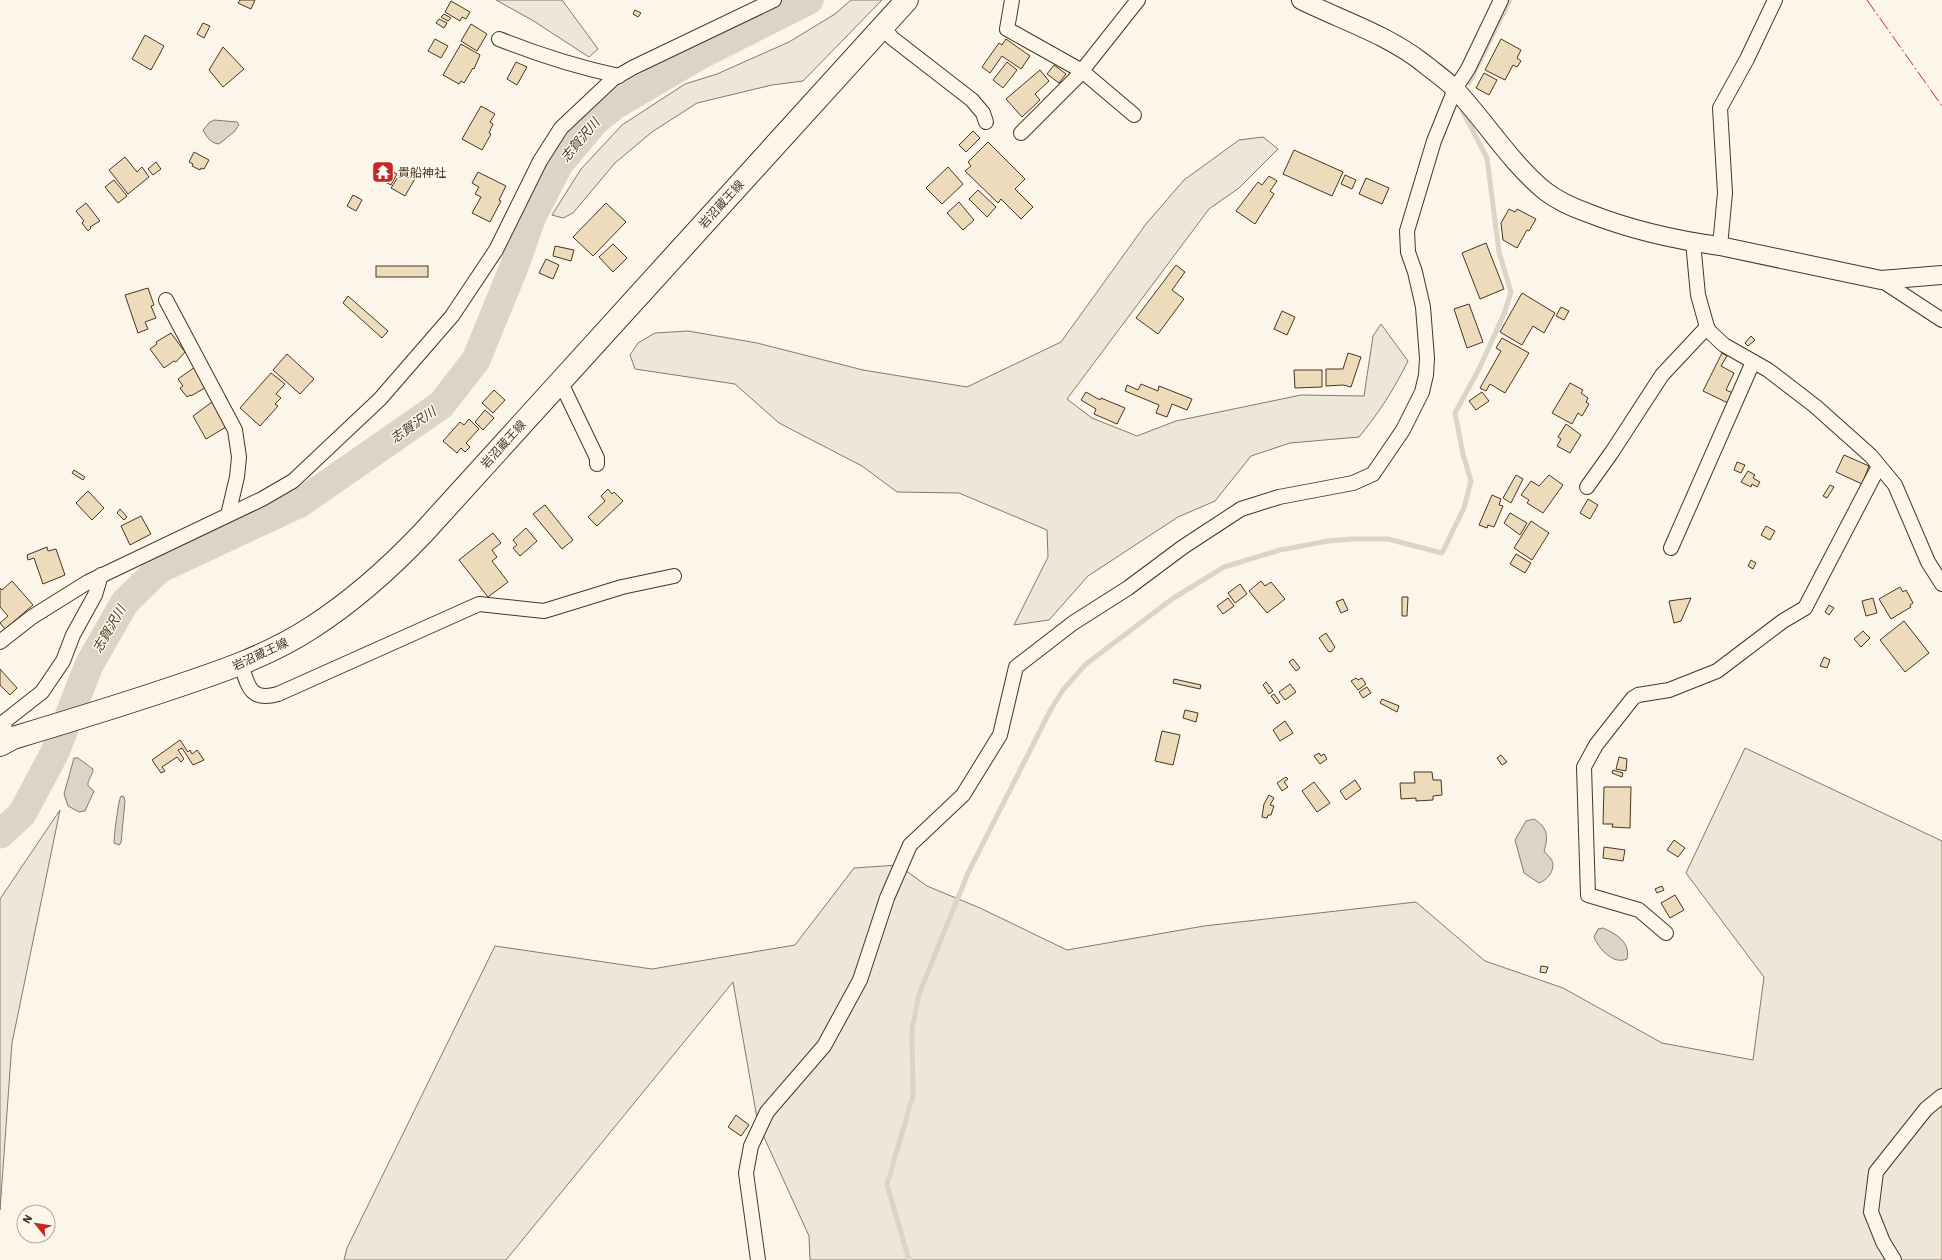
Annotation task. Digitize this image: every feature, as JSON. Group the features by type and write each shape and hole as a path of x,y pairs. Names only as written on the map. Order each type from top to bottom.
{"main road":[{"name":"岩沼蔵王線","path":"5,742 116,707 241,664 310,629 341,608 398,559 907,0"}],"street":[{"path":"0,642 32,617 88,582 262,499 293,481 380,399 452,316 496,250 540,161 561,128 592,98 619,76 683,42 774,0"},
{"path":"1012,0 1007,29 1082,71 1134,115"},
{"path":"1021,133 1082,71 1138,0"},
{"path":"1301,0 1369,31 1421,61 1454,89 1520,166 1546,192 1572,207 1619,225 1693,242 1720,246 1881,280 1942,275"},
{"path":"758,1260 746,1173 751,1146 767,1112 824,1046 856,986 887,898 910,845 963,796 1000,735 1016,667 1073,623 1128,588 1183,547 1241,509 1279,497 1353,483 1373,474 1403,430 1422,392 1426,375 1423,307 1415,272 1408,252 1407,231 1434,141 1454,89 1468,69 1501,0"},
{"path":"1720,246 1725,193 1720,108 1747,58 1775,0"},
{"path":"883,27 892,38 972,100 983,112 986,122"},
{"path":"499,39 537,54 582,68 619,76"},
{"path":"1693,242 1698,295 1707,327 1718,341 1768,370 1814,406 1871,456 1895,485 1928,562 1942,584"},
{"path":"1881,280 1942,320"},
{"path":"166,300 235,430 239,458 237,477 228,515"},
{"path":"1587,487 1612,452 1662,375 1707,327"},
{"path":"1671,548 1753,362"},
{"path":"560,381 597,458 597,464"},
{"path":"1666,933 1639,910 1588,895 1584,766 1596,746 1633,698 1638,695 1669,690 1716,671 1783,621 1805,608 1879,466"},
{"path":"5,742 5,721 42,692 63,661 73,635 95,595 101,575"},
{"path":"241,664 249,688 258,696 268,697 479,604 544,611 622,587 674,576"},
{"path":"1894,1260 1883,1242 1872,1212 1876,1172 1926,1109 1942,1096"}],"shaded area":[{"path":"496,0 562,0 598,49 589,57 532,20"},
{"path":"851,0 882,0 803,81 772,85 697,103 652,132 615,163 573,213 563,218 552,215 581,169 622,125 685,84 717,74 789,42 835,14"},
{"path":"214,120 237,122 239,125 234,132 219,144 209,139 203,130 210,122"},
{"path":"1263,137 1278,149 1239,188 1209,209 1067,399 1092,418 1137,436 1176,421 1301,395 1364,396 1373,336 1381,324 1408,361 1386,400 1359,437 1290,443 1251,456 1215,501 1178,517 1088,576 1049,620 1014,625 1048,557 1047,530 959,493 897,492 862,466 779,423 735,384 635,369 630,355 638,343 655,333 688,331 757,343 863,370 967,387 1061,342 1146,224 1184,180 1239,140"},
{"path":"1745,748 1942,841 1942,1260 810,1260 809,1236 758,1124 733,982 506,1260 344,1260 347,1248 495,946 652,969 795,945 854,868 898,865 927,886 980,908 1067,950 1204,926 1416,902 1485,961 1563,988 1662,1043 1753,1060 1764,977 1686,873"},
{"path":"74,758 78,758 93,769 88,786 94,791 85,811 79,812 68,806 64,794"},
{"path":"121,796 124,797 125,801 121,843 119,845 114,843 117,811"},
{"path":"60,810 12,1043 0,1210 0,899"},
{"path":"1534,819 1542,825 1546,832 1544,851 1553,862 1551,873 1546,879 1539,883 1524,873 1515,840 1526,821"},
{"path":"1603,928 1613,933 1625,943 1628,953 1627,959 1617,960 1612,958 1599,946 1594,937 1598,929"}],"building":[{"path":"240,0 255,0 251,9 238,3"},
{"path":"451,1 470,12 466,19 462,17 460,21 445,12"},
{"path":"635,10 641,13 638,17 633,14"},
{"path":"444,14 451,18 448,21 441,17"},
{"path":"439,19 447,23 444,28 436,23"},
{"path":"203,23 210,26 204,38 197,34"},
{"path":"471,24 487,34 477,51 461,41"},
{"path":"145,35 164,46 151,70 132,59"},
{"path":"435,39 448,46 441,58 428,51"},
{"path":"1006,39 1030,56 1021,69 1002,56 990,73 982,67 999,43 1002,45"},
{"path":"1501,39 1521,50 1517,58 1521,61 1517,67 1513,65 1505,80 1485,70"},
{"path":"461,44 480,55 474,69 473,68 464,83 461,81 459,84 443,75"},
{"path":"223,47 244,69 223,87 209,70"},
{"path":"516,62 527,67 517,85 507,79"},
{"path":"1007,62 1017,70 1003,88 993,80"},
{"path":"1054,65 1066,74 1059,83 1047,74"},
{"path":"1040,70 1049,81 1035,94 1040,100 1022,117 1006,99"},
{"path":"1484,73 1497,80 1489,95 1476,88"},
{"path":"481,106 495,114 490,122 493,124 489,133 491,134 482,150 462,139"},
{"path":"973,131 980,138 966,152 959,145"},
{"path":"988,142 1025,179 1015,189 1033,207 1021,219 1001,199 998,203 965,171 971,166 968,162"},
{"path":"1294,150 1343,172 1332,196 1283,174"},
{"path":"194,152 209,160 204,169 201,168 200,170 192,166 193,164 189,162"},
{"path":"125,157 137,172 142,167 149,177 128,194 109,170"},
{"path":"156,162 161,169 153,175 148,169"},
{"path":"381,165 397,174 391,185 374,176"},
{"path":"948,167 963,184 942,204 926,188"},
{"path":"403,169 416,177 405,196 391,188"},
{"path":"478,172 506,186 499,200 501,201 490,222 472,213 481,197 475,194 479,187 472,183"},
{"path":"1345,175 1356,180 1352,189 1341,184"},
{"path":"1269,176 1277,181 1270,191 1274,194 1255,224 1236,211 1258,182 1262,185"},
{"path":"1366,178 1389,188 1382,204 1359,194"},
{"path":"114,180 127,196 118,203 105,187"},
{"path":"978,190 996,207 987,217 969,199"},
{"path":"353,195 362,200 356,211 347,206"},
{"path":"959,202 974,220 963,230 947,213"},
{"path":"86,203 100,221 90,227 91,228 88,231 82,223 84,221 76,211"},
{"path":"606,203 626,222 593,256 573,237"},
{"path":"1509,209 1515,212 1517,209 1536,219 1529,231 1527,230 1517,248 1503,240 1501,223"},
{"path":"1486,243 1504,289 1480,299 1462,253"},
{"path":"613,244 627,258 613,272 599,257"},
{"path":"555,246 574,250 571,261 553,256"},
{"path":"546,259 559,265 553,279 539,273"},
{"path":"1176,265 1185,272 1172,290 1184,299 1158,334 1136,318"},
{"path":"376,266 428,266 428,277 376,277"},
{"path":"148,288 154,305 151,306 156,318 145,322 148,329 138,333 125,295"},
{"path":"1522,293 1555,313 1544,333 1533,326 1522,345 1500,332"},
{"path":"348,296 388,331 382,338 343,303"},
{"path":"1469,304 1483,342 1467,348 1454,309"},
{"path":"1561,307 1569,311 1564,320 1556,316"},
{"path":"1282,311 1295,317 1287,335 1274,329"},
{"path":"171,333 185,352 176,362 174,361 164,368 150,349 157,344 156,342"},
{"path":"1751,336 1755,340 1748,346 1745,343"},
{"path":"1502,338 1529,353 1505,393 1490,384 1486,391 1480,388 1501,351 1496,348"},
{"path":"1348,353 1361,357 1351,387 1343,385 1326,386 1326,369 1343,369"},
{"path":"1722,353 1727,356 1721,366 1734,373 1726,390 1733,393 1728,403 1703,391"},
{"path":"287,354 314,379 300,394 273,370"},
{"path":"195,367 208,386 187,397 180,388 183,386 178,379"},
{"path":"1294,370 1322,370 1322,387 1295,388"},
{"path":"271,373 285,384 276,394 281,398 275,404 278,406 260,426 240,408"},
{"path":"1570,383 1583,390 1581,393 1588,398 1586,402 1589,404 1582,416 1578,413 1572,424 1552,413"},
{"path":"1141,384 1158,391 1159,386 1192,399 1187,410 1172,404 1167,417 1156,413 1159,405 1125,391 1127,385 1138,390"},
{"path":"494,390 505,400 493,413 482,403"},
{"path":"1086,392 1100,400 1101,398 1125,408 1117,424 1094,414 1096,409 1081,400"},
{"path":"1482,392 1489,401 1476,410 1469,401"},
{"path":"212,402 226,427 206,439 193,416"},
{"path":"485,410 494,418 483,430 475,422"},
{"path":"469,419 479,429 466,443 470,447 465,452 461,448 457,453 443,441 460,422 464,425"},
{"path":"1566,424 1581,435 1570,453 1557,446 1561,439 1558,437"},
{"path":"1844,455 1869,466 1862,484 1836,472"},
{"path":"1737,462 1745,465 1741,473 1734,470"},
{"path":"74,470 85,477 83,480 72,473"},
{"path":"1748,471 1755,475 1753,478 1760,482 1757,487 1752,484 1751,487 1741,482"},
{"path":"1516,475 1523,479 1511,503 1503,498"},
{"path":"1549,475 1563,485 1543,513 1527,503 1529,500 1521,495 1531,481 1539,486"},
{"path":"1830,485 1834,487 1827,498 1823,496"},
{"path":"608,489 612,494 614,492 623,501 597,526 588,517 605,501 601,496"},
{"path":"88,491 104,508 92,520 76,503"},
{"path":"1492,495 1501,499 1499,505 1503,506 1494,527 1488,525 1487,528 1479,525"},
{"path":"1588,499 1598,505 1590,519 1580,513"},
{"path":"545,505 573,540 562,549 533,514"},
{"path":"120,509 127,517 124,520 117,513"},
{"path":"1510,513 1527,523 1520,535 1504,523"},
{"path":"141,516 151,534 130,545 121,526"},
{"path":"1531,521 1549,533 1532,560 1514,548"},
{"path":"1766,526 1775,531 1770,540 1761,535"},
{"path":"526,528 537,541 520,556 513,548 517,545 513,540"},
{"path":"493,533 501,543 492,550 497,557 492,561 508,582 488,597 459,560"},
{"path":"47,547 48,551 56,549 65,575 43,584 34,558 28,560 27,555"},
{"path":"1516,554 1531,563 1525,573 1510,564"},
{"path":"1751,560 1756,563 1753,569 1748,566"},
{"path":"12,581 33,605 5,629 0,623 8,616 0,607 0,588 2,590"},
{"path":"1261,581 1265,586 1271,582 1285,599 1267,613 1249,591"},
{"path":"1240,584 1247,594 1235,603 1228,593"},
{"path":"1900,587 1903,592 1906,590 1913,603 1910,605 1911,607 1891,619 1879,599"},
{"path":"1402,597 1408,597 1407,616 1402,616"},
{"path":"1228,598 1234,606 1223,614 1217,606"},
{"path":"1691,598 1681,621 1674,623 1669,601"},
{"path":"1873,598 1877,613 1866,616 1862,601"},
{"path":"1343,599 1348,610 1341,613 1336,602"},
{"path":"1829,605 1834,608 1829,615 1825,612"},
{"path":"1904,621 1929,653 1905,672 1880,640"},
{"path":"1863,631 1870,638 1861,647 1854,639"},
{"path":"1326,633 1335,647 1331,652 1328,651 1319,638"},
{"path":"1824,657 1830,660 1827,668 1820,666"},
{"path":"1293,659 1300,668 1296,671 1289,662"},
{"path":"0,669 17,688 10,695 0,685"},
{"path":"1356,678 1358,680 1362,678 1366,684 1358,690 1351,681"},
{"path":"1174,679 1201,685 1200,689 1173,683"},
{"path":"1266,682 1273,691 1269,694 1263,685"},
{"path":"1290,684 1296,692 1285,700 1279,692"},
{"path":"1367,687 1371,693 1363,698 1359,692"},
{"path":"1274,694 1280,702 1277,704 1271,696"},
{"path":"1382,699 1399,706 1397,712 1380,703"},
{"path":"1185,710 1198,713 1196,722 1183,718"},
{"path":"1285,721 1293,733 1280,741 1273,730"},
{"path":"1162,731 1180,735 1173,765 1155,761"},
{"path":"180,740 188,752 190,750 192,754 197,750 204,760 193,765 182,748 178,750 184,759 181,762 177,757 162,767 165,771 161,773 152,760"},
{"path":"1319,753 1321,756 1324,754 1327,759 1320,764 1314,756"},
{"path":"1501,755 1507,762 1502,765 1497,758"},
{"path":"1619,757 1627,759 1626,771 1616,769"},
{"path":"1613,770 1623,773 1622,777 1612,773"},
{"path":"1414,772 1432,772 1433,780 1441,780 1442,795 1433,796 1433,800 1416,801 1416,798 1401,799 1400,783 1415,783"},
{"path":"1286,777 1288,779 1284,782 1288,787 1282,791 1277,783"},
{"path":"1355,780 1361,789 1346,800 1340,791"},
{"path":"1314,782 1330,803 1317,812 1302,791"},
{"path":"1604,787 1631,787 1630,828 1612,827 1613,824 1603,824"},
{"path":"1269,795 1274,798 1270,805 1274,806 1271,815 1268,815 1267,818 1262,817 1264,804"},
{"path":"1674,840 1685,848 1678,857 1667,850"},
{"path":"1604,847 1625,850 1623,861 1603,858"},
{"path":"1662,886 1664,890 1657,893 1655,889"},
{"path":"1675,895 1684,910 1670,918 1661,903"},
{"path":"1541,966 1548,967 1546,973 1540,972"},
{"path":"736,1115 749,1125 741,1136 728,1127"}],"waterway":[{"name":"志賀沢川","path":"0,834 22,814 55,752 89,665 125,602 159,569 300,503 441,405 476,360 514,267 532,216 559,164 596,120 615,105 700,55 809,0"},
{"path":"1469,83 1510,0"},
{"path":"909,1260 887,1185 913,1095 912,1030 919,994 968,873 1051,709 1063,690 1086,664 1172,599 1224,567 1280,550 1328,541 1352,539 1388,539 1442,553 1464,508 1471,481 1463,454 1455,413 1479,369 1504,314 1511,292 1499,252 1487,158 1462,110"}],"power":[{"path":"1867,0 1942,106"}],"place":[{"name":"貴船神社","path":"383,172"}]}
